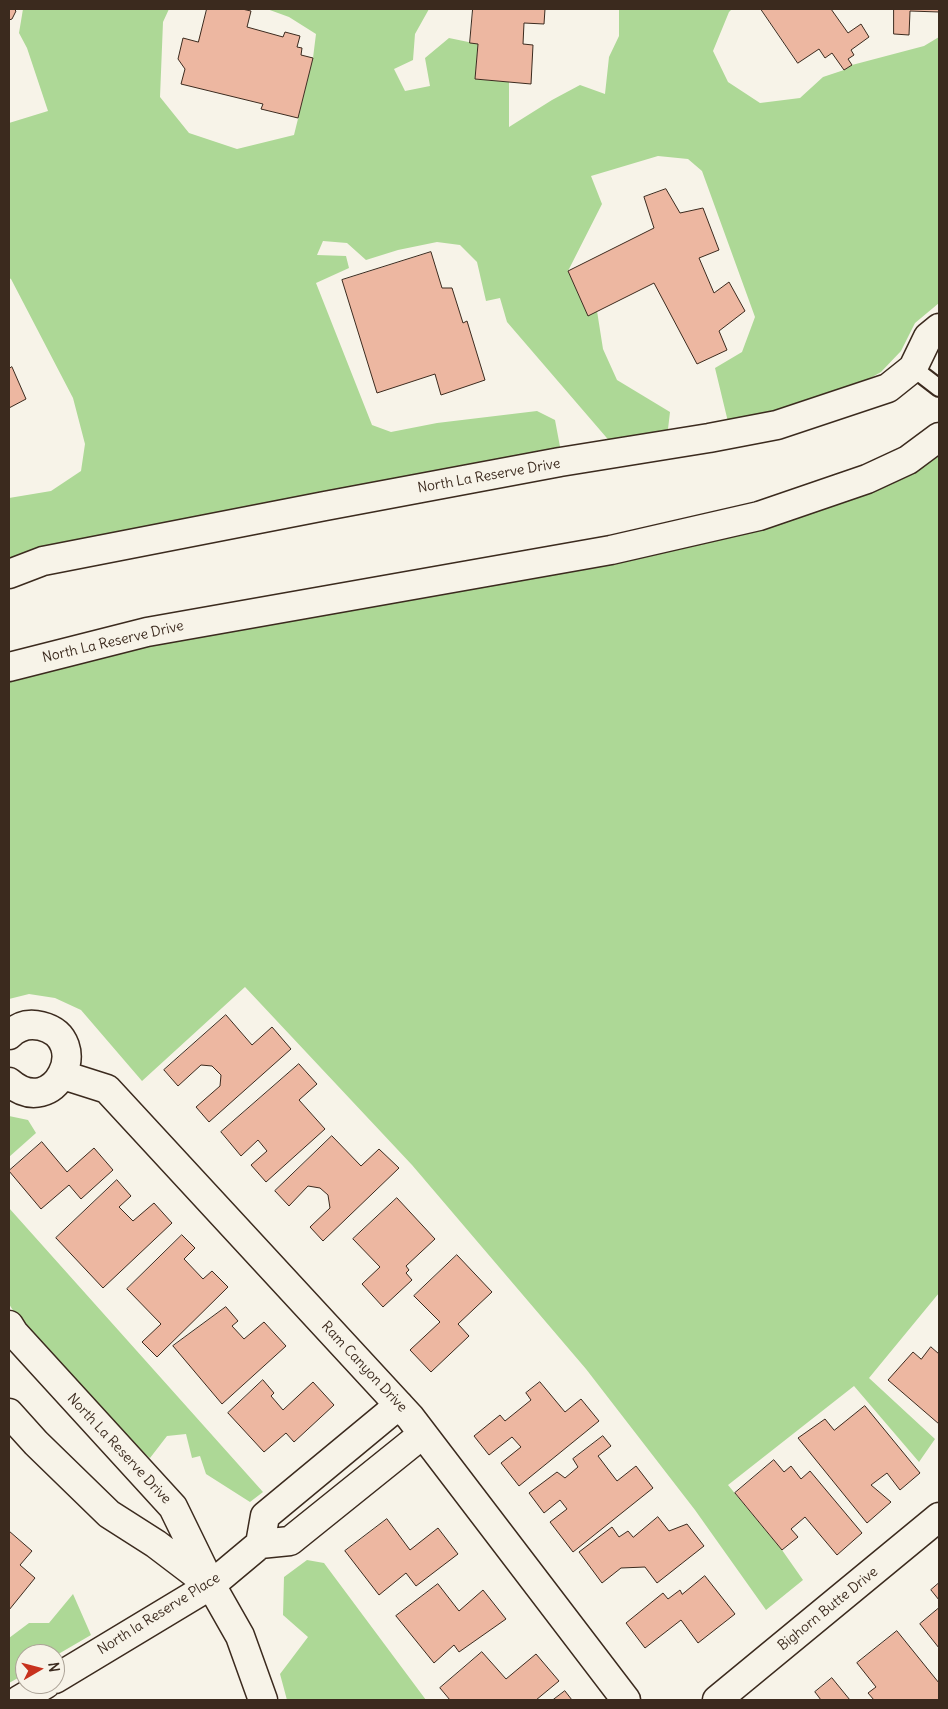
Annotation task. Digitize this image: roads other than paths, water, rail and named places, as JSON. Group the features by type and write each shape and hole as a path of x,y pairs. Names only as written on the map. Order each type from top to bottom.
{"street":[{"name":"North La Reserve Drive","path":"9,574 43,562 306,509 560,462 777,425 888,388 913,368 928,337 939,328"},
{"name":"North La Reserve Drive","path":"9,667 147,632 611,550 759,516 867,479 908,460 939,437"},
{"path":"9,1035 13,1030 24,1026 35,1024 46,1027 63,1042 66,1053 63,1075 56,1084 47,1090 36,1093 25,1092 15,1088 9,1082"},
{"name":"Ram Canyon Drive","path":"63,1075 107,1089 399,1405 626,1700"},
{"name":"North La Reserve Drive","path":"9,1325 82,1409 173,1507 211,1585 240,1636 263,1700"},
{"path":"399,1405 265,1516 260,1544 290,1541 423,1434"},
{"name":"North La Reserve Drive","path":"9,1413 36,1443 109,1514 156,1544 211,1585"},
{"name":"Bighorn Butte Drive","path":"717,1700 939,1517"},
{"name":"North la Reserve Place","path":"65,1673 211,1585 260,1544"}],"lane":[{"path":"913,368 939,388"}]}
